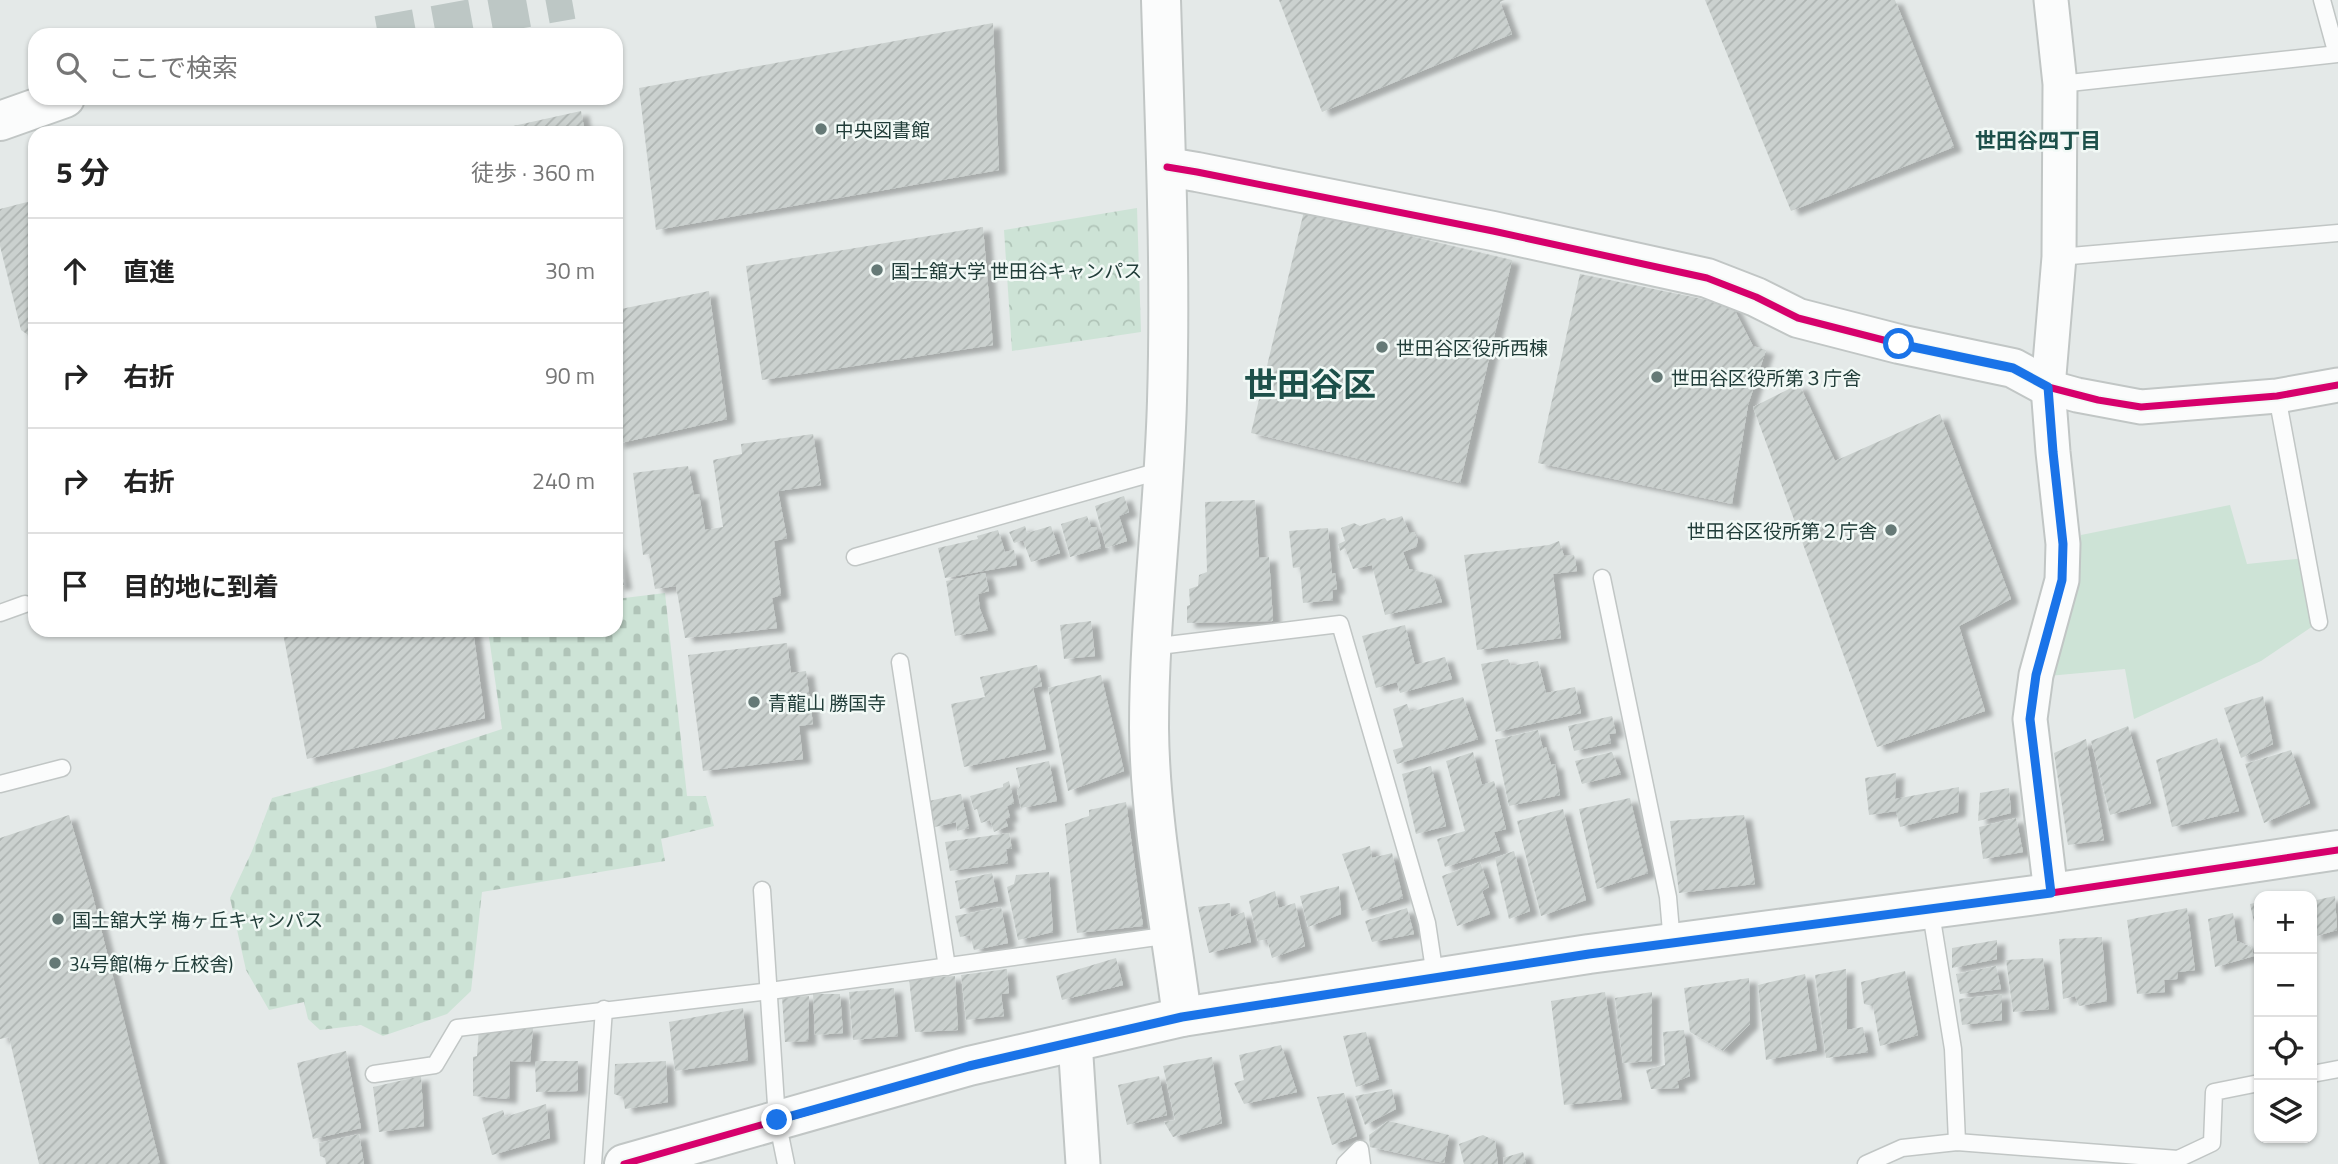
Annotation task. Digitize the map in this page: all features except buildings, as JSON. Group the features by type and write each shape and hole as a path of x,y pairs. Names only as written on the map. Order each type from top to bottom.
{"street":[{"path":"1161,0 1167,167 1167,402 1151,631 1149,729 1153,806 1182,1017"},
{"path":"2051,0 2060,84 2059,257 2048,387 2063,544 2062,580 2036,675 2030,719 2051,893"},
{"path":"0,121 45,105"},
{"path":"1167,167 1493,231 1707,278 1798,318 2013,368 2048,387 2087,397 2141,407 2277,396 2338,385"},
{"path":"624,1164 969,1066 1182,1017 1435,976 1930,907 2051,893 2338,850"},
{"path":"1075,1041 1083,1164"}],"lane":[{"path":"2060,84 2338,52 2322,0"},
{"path":"2059,257 2338,233"},
{"path":"2277,396 2319,622"},
{"path":"855,557 1163,470"},
{"path":"1602,578 1668,897 1672,943"},
{"path":"0,613 25,604"},
{"path":"1151,648 1340,624 1427,923 1435,976"},
{"path":"900,662 947,967"},
{"path":"0,784 62,768"},
{"path":"762,890 777,1120 786,1164"},
{"path":"1930,907 1953,1049 1957,1142"},
{"path":"374,1074 435,1065 457,1028 770,991 1171,935"},
{"path":"593,1164 604,1009"},
{"path":"2317,1073 2338,1069"},
{"path":"1866,1164 1902,1148 1957,1142 2178,1162 2212,1143 2214,1091 2254,1084"},
{"path":"1916,1146 1916,1164"},
{"path":"2015,1146 2015,1164"},
{"path":"1345,1164 1360,1149 1362,1164"}],"green space":[{"path":"1137,208 1141,332 1012,351 1004,230"},
{"path":"2230,505 2247,564 2306,558 2319,622 2261,661 2134,719 2125,669 2048,676 2076,591 2081,535"},
{"path":"665,593 687,796 706,796 714,826 661,839 665,861 482,892 471,991 447,1014 383,1036 361,1025 320,1030 308,1019 304,1002 269,1010 246,970 230,898 272,798 384,768 502,729 489,637 623,637 623,598"}],"tunnel":[{"path":"417,28 572,0"}],"cycle path":[{"path":"1167,167 1493,231 1707,278 1756,297 1798,318 1899,344 2013,368 2048,387 2098,400 2141,407 2277,396 2338,385"},
{"path":"624,1164 969,1066 1182,1017 1589,954 2051,893 2338,850"}],"place":[{"name":"中央図書館","path":"821,129"},
{"name":"国士舘大学 世田谷キャンパス","path":"877,270"},
{"name":"世田谷区役所西棟","path":"1382,347"},
{"name":"世田谷区役所第３庁舎","path":"1657,377"},
{"name":"世田谷区役所第２庁舎","path":"1891,530"},
{"name":"青龍山 勝国寺","path":"754,702"},
{"name":"国士舘大学 梅ヶ丘キャンパス","path":"58,919"},
{"name":"34号館(梅ヶ丘校舎)","path":"55,963"}],"district":[{"name":"世田谷四丁目","path":"2038,140"},
{"name":"世田谷区","path":"1310,384"}],"route":[{"path":"777,1120 969,1066 1182,1017 1589,954 2051,893 2030,719 2036,675 2062,580 2063,544 2048,387 2013,368 1899,344"}]}
